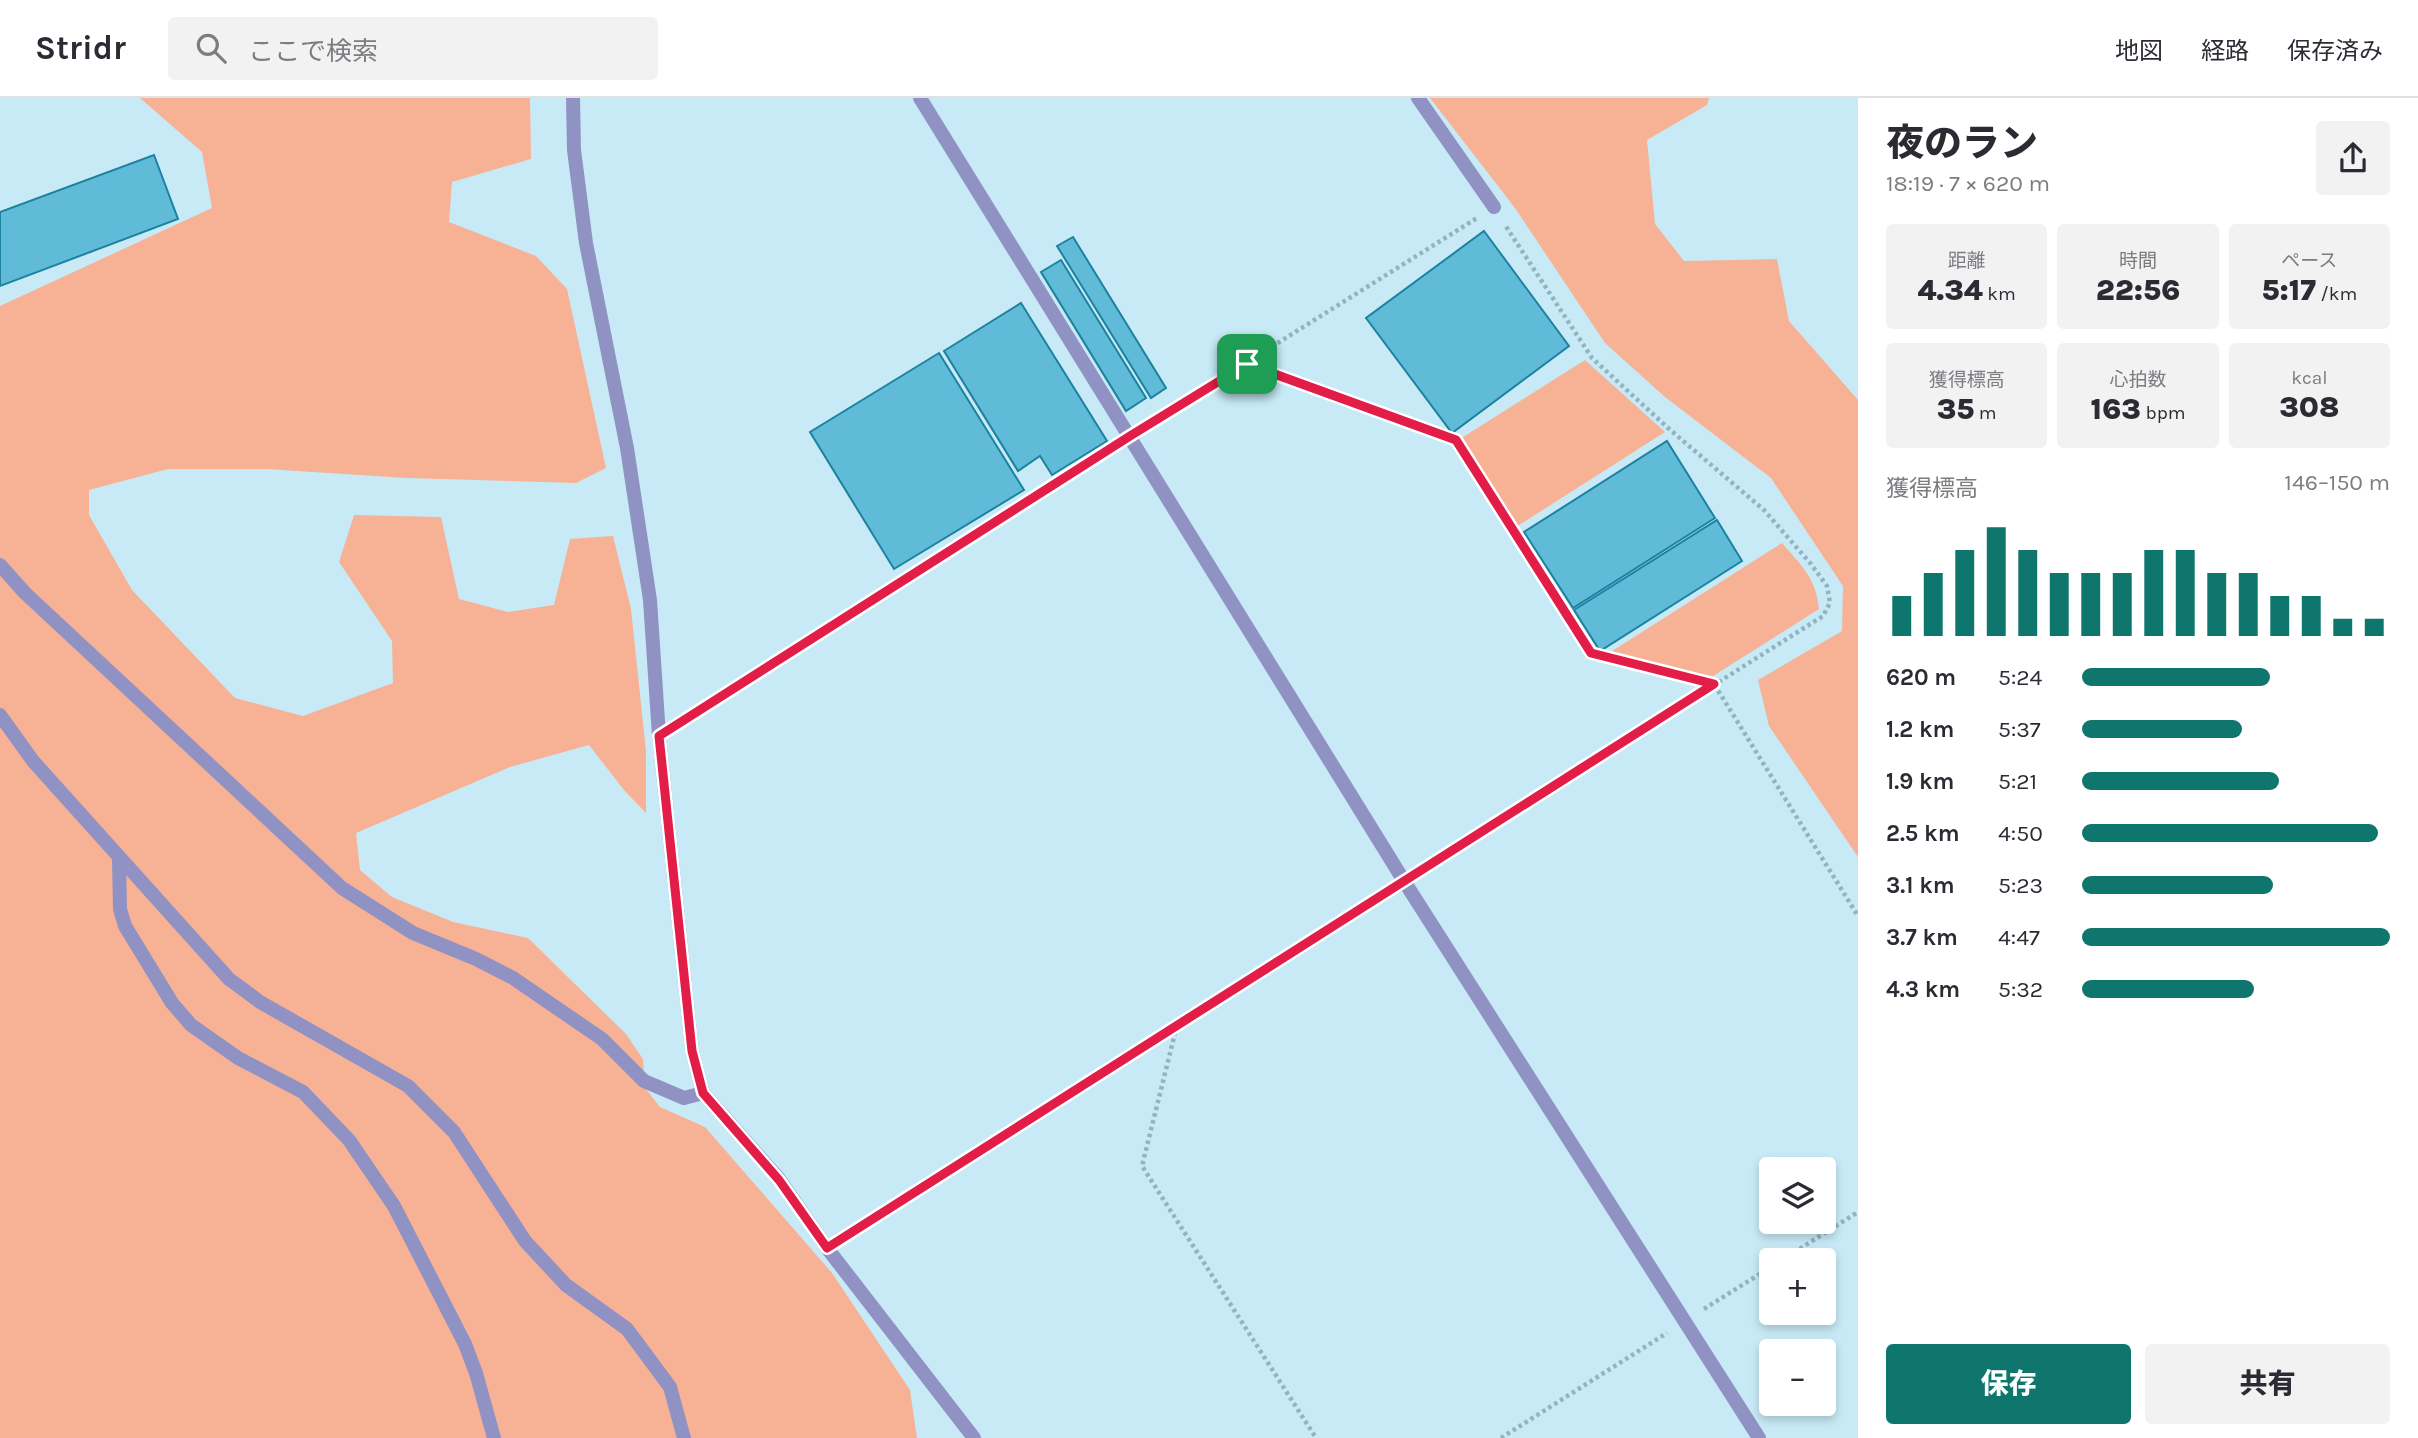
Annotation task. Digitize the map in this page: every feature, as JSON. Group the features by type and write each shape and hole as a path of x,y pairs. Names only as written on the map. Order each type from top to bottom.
{"street":[{"path":"573,98 574,150 586,243 627,448 650,600 659,736 692,1051 703,1093 779,1180 827,1248 974,1438"},
{"path":"920,98 1404,881 1759,1438"},
{"path":"1418,98 1494,207"},
{"path":"0,565 25,593 342,888 413,933 476,959 513,978 602,1039 644,1082 684,1098 703,1093"},
{"path":"0,715 33,761 229,979 260,1002 408,1086 454,1132 525,1241 566,1284 627,1329 670,1387 684,1438"},
{"path":"119,858 120,909 125,926 172,1003 191,1025 238,1058 303,1093 349,1140 394,1206 465,1343 494,1438"}],"path":[{"path":"659,736 1494,207 1592,358 1668,428 1764,510 1827,586 1830,603 1823,616 827,1248"},
{"path":"1247,364 1456,440 1591,653 1714,684 1858,916"},
{"path":"1177,1024 1142,1166 1316,1438"},
{"path":"1801,1248 1858,1212"},
{"path":"1501,1438 1759,1275"}],"shaded area":[{"path":"140,98 530,98 531,159 452,182 449,222 536,256 567,289 606,468 576,483 406,478 266,469 168,469 89,490 89,515 132,590 235,698 303,716 393,683 392,641 339,562 354,515 441,517 459,599 508,612 554,605 570,539 613,536 631,609 646,751 646,813 589,745 510,767 356,833 360,870 392,897 453,922 528,938 626,1034 643,1059 645,1088 660,1107 705,1127 832,1273 910,1390 917,1438 0,1438 0,306 212,208 202,152"},
{"path":"1430,98 1709,98 1707,105 1647,140 1655,224 1684,261 1777,259 1789,321 1858,400 1858,857 1769,726 1758,680 1842,631 1843,586 1771,478 1665,397 1605,343 1515,208"},
{"path":"1585,360 1665,432 1516,527 1460,439"},
{"path":"1782,543 1811,581 1819,609 1710,678 1609,653"}],"building":[{"path":"154,155 178,219 0,286 0,212"},
{"path":"1484,231 1569,346 1452,433 1366,318"},
{"path":"1073,237 1166,388 1151,398 1057,246"},
{"path":"1061,260 1146,398 1126,411 1041,272"},
{"path":"1021,303 1107,441 1052,475 1040,456 1018,471 944,351"},
{"path":"939,353 1024,490 894,569 810,432"},
{"path":"1667,441 1715,518 1573,608 1524,532"},
{"path":"1717,520 1742,561 1600,651 1574,610"}],"route":[{"path":"1247,364 1456,440 1591,653 1714,684 827,1248 779,1180 703,1093 692,1051 659,736 1247,364"}]}
